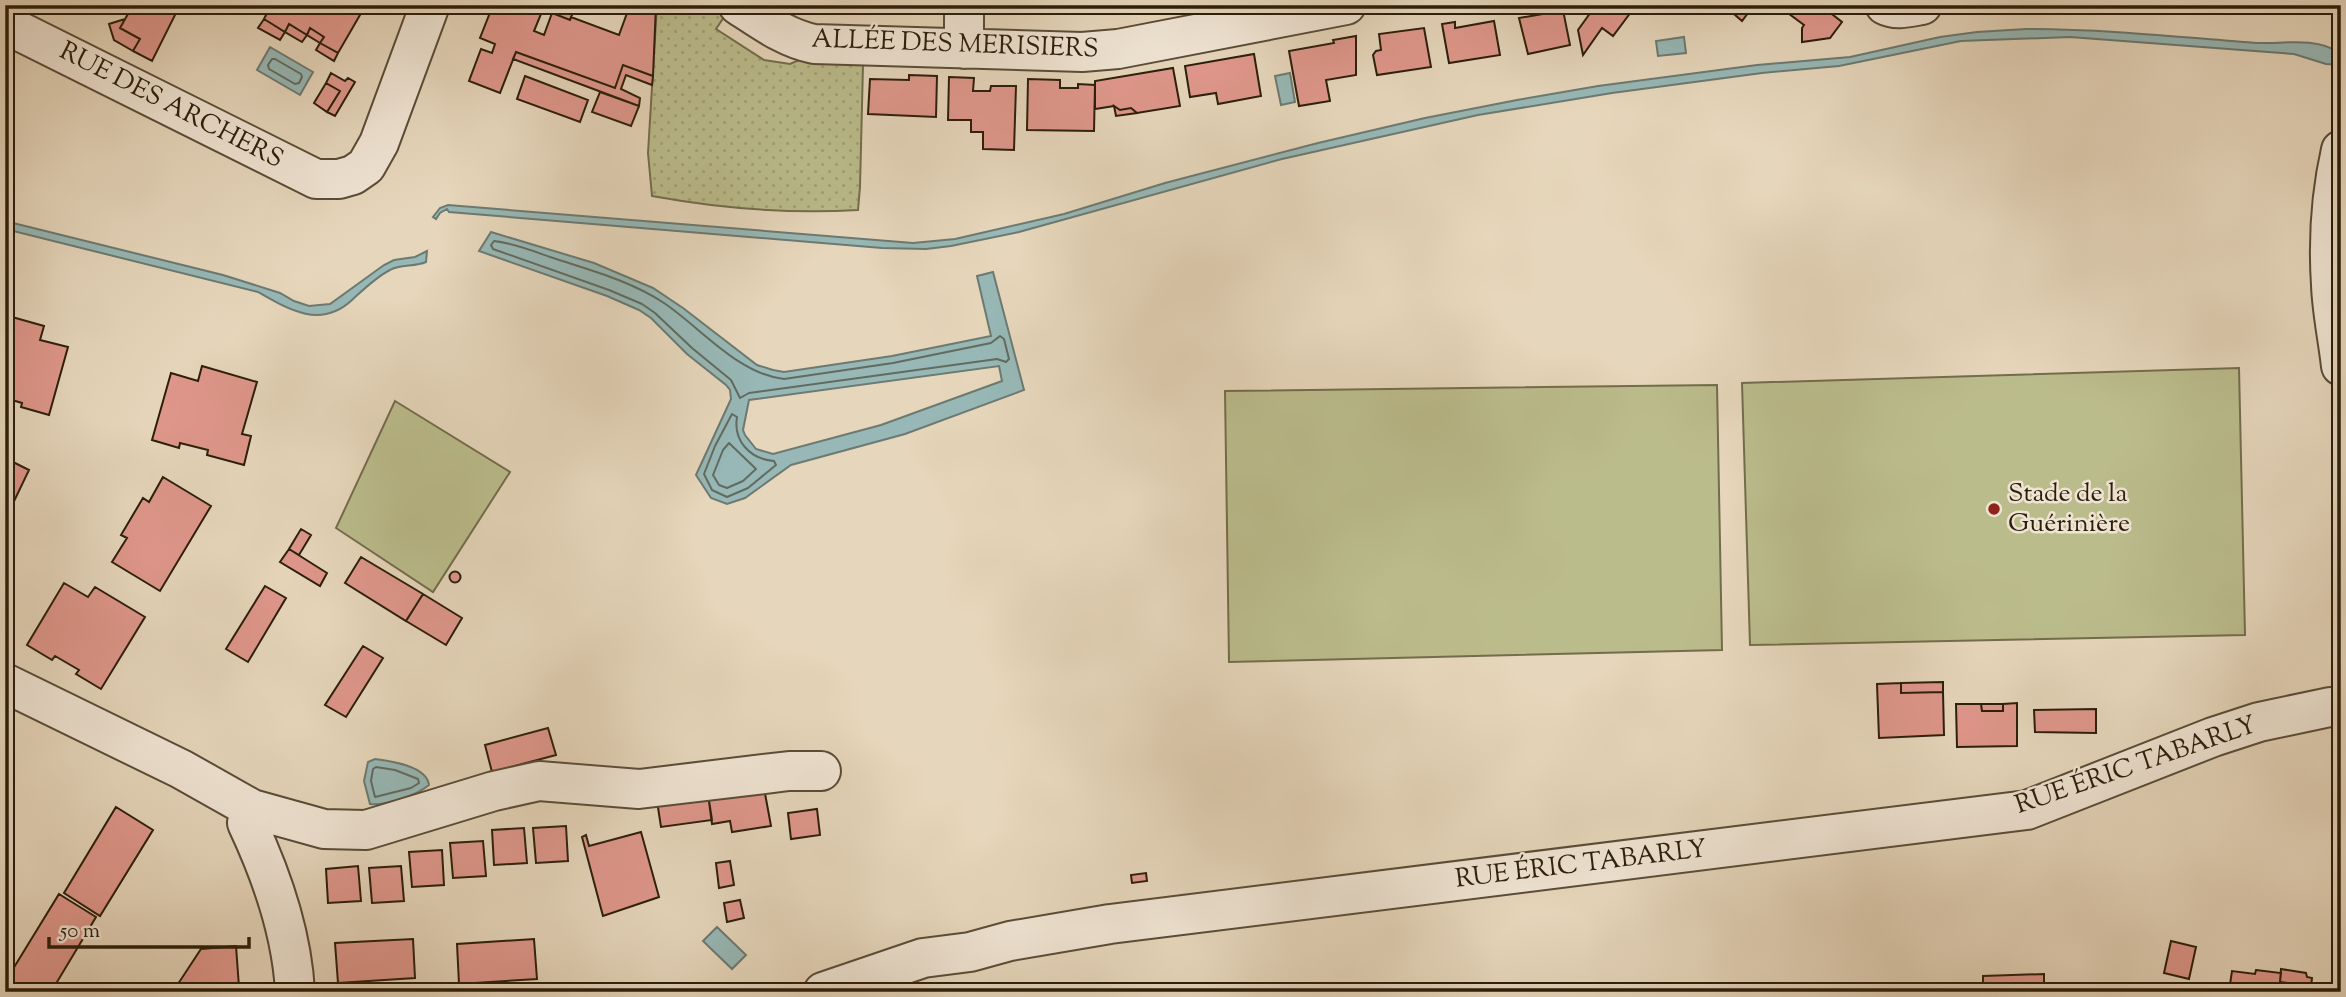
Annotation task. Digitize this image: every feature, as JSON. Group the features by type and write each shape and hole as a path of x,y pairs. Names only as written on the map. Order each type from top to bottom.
{"street":[{"name":"RUE DES ARCHERS","path":"5,24 316,179 339,179 353,175 366,166 379,144 430,5"},
{"path":"964,5 964,49"},
{"name":"ALLÉE DES MERISIERS","path":"748,8 781,33 798,41 814,44 1082,52 1118,49 1244,15 1346,5"},
{"path":"1885,5 1888,8 1900,9 1922,5"},
{"path":"2341,150 2333,184 2330,239 2331,286 2341,366"},
{"path":"5,683 181,769 252,809 324,829 366,830 494,791 539,781 639,789 789,771 821,771"},
{"name":"RUE ÉRIC TABARLY","path":"823,992 923,958 970,952 1010,941 1110,924 2027,810 2213,737 2259,722 2337,705"},
{"path":"252,809 247,823 269,876 287,932 295,992"}],"green space":[{"path":"657,5 712,5 726,14 716,29 764,60 790,64 806,57 863,65 858,210 755,209 652,196 648,153"},
{"name":"Stade de la Guérinière","path":"2239,368 2245,635 1750,645 1742,383"},
{"path":"1717,385 1722,650 1229,662 1225,391"},
{"path":"395,401 510,472 433,592 336,528"}],"water":[{"path":"2026,29 2113,32 2257,43 2318,44 2336,51 2340,55 2341,65 2326,64 2294,54 2070,37 1961,41 1839,66 1762,73 1612,93 1478,115 1282,159 1019,232 926,249 882,248 449,212 447,209 436,219 433,217 440,208 448,205 913,243 955,239 1064,214 1165,183 1425,118 1598,86 1757,65 1850,57 1940,37"},
{"path":"1684,37 1686,53 1658,56 1656,41"},
{"path":"270,47 313,72 300,95 257,70"},
{"path":"1290,73 1295,102 1281,105 1275,76"},
{"path":"5,221 223,275 280,293 309,306 330,304 384,265 427,251 426,262 390,270 340,309 317,315 293,310 258,292 5,229"},
{"path":"491,232 594,263 653,288 757,365 784,372 892,356 991,336 977,276 993,272 1024,390 905,434 791,465 745,498 727,504 711,498 696,475 731,399 726,385 639,310 479,251","holes":["999,366 1002,381 881,425 773,454 756,449 743,430 749,400"]},
{"path":"375,759 415,769 422,773 429,785 401,799 370,804 364,781 368,762"},
{"path":"717,927 746,955 732,969 703,941"}],"building":[{"path":"127,5 180,5 152,61 133,51 140,39 120,28 129,12"},
{"path":"271,5 359,5 364,8 338,53 320,43 324,37 310,28 307,35 289,24 285,32 264,19"},
{"path":"493,5 519,5 541,14 534,31 544,35 552,13 570,20 571,17 619,35 630,5 656,5 653,76 623,65 615,88 516,52 500,93 469,81 481,49 492,53 495,44 480,38"},
{"path":"556,5 576,5 570,20 552,13"},
{"path":"1036,5 1074,5 1074,8 1036,7"},
{"path":"1548,5 1562,5 1570,45 1528,54 1519,18 1549,13"},
{"path":"1596,5 1627,5 1625,8 1631,12 1613,36 1602,28 1583,55 1578,30"},
{"path":"1741,5 1754,5 1742,21 1734,14"},
{"path":"1777,5 1832,5 1828,11 1842,22 1830,38 1802,42 1804,25"},
{"path":"2319,5 2341,5 2341,19 2334,16 2335,13"},
{"path":"125,19 120,28 140,39 133,51 114,40 109,24"},
{"path":"264,19 285,32 280,40 258,28"},
{"path":"1494,21 1500,55 1449,63 1442,24 1455,22 1455,28"},
{"path":"289,24 307,35 302,42 285,32"},
{"path":"310,28 324,37 320,43 307,35"},
{"path":"1424,28 1431,67 1377,75 1373,55 1381,50 1379,34"},
{"path":"1356,36 1356,75 1326,80 1330,101 1299,106 1289,51"},
{"path":"320,43 338,53 334,61 316,50"},
{"path":"516,52 615,88 623,65 653,76 652,85 626,75 621,89 640,98 639,106 513,59"},
{"path":"1254,54 1261,96 1218,104 1216,93 1190,97 1185,66"},
{"path":"1173,68 1180,106 1137,113 1131,108 1120,110 1114,106 1095,109 1095,81"},
{"path":"331,73 345,81 348,78 355,82 335,116 327,112 340,91 326,83"},
{"path":"909,75 937,76 936,117 868,114 870,79 909,80"},
{"path":"525,76 588,100 580,122 517,99"},
{"path":"949,77 974,78 973,91 990,91 991,86 1016,86 1014,150 983,149 983,132 971,132 971,120 948,120"},
{"path":"1028,79 1060,80 1060,88 1078,88 1078,84 1095,85 1094,131 1027,130"},
{"path":"326,83 340,91 327,112 314,103"},
{"path":"600,92 639,106 631,126 592,112"},
{"path":"1114,106 1120,110 1131,108 1137,113 1116,116"},
{"path":"5,315 44,326 40,340 68,347 49,415 21,407 22,403 5,398"},
{"path":"202,366 257,382 242,434 251,436 244,465 207,455 208,450 180,443 179,448 152,440 171,373 198,381"},
{"path":"5,458 29,470 5,520"},
{"path":"163,477 211,506 160,591 112,562 127,538 121,535 143,498 149,502"},
{"path":"301,529 311,535 299,555 289,549"},
{"path":"289,549 327,573 320,586 280,562"},
{"path":"361,557 423,594 406,621 345,583"},
{"path":"455,572 459,573 459,581 455,582 451,581 450,577 451,573"},
{"path":"64,583 88,597 95,587 145,617 101,689 76,674 79,670 55,656 52,660 27,645"},
{"path":"265,586 286,598 248,662 226,649"},
{"path":"423,594 462,618 446,645 406,621"},
{"path":"363,646 383,658 346,717 325,705"},
{"path":"1943,682 1943,692 1901,693 1901,683"},
{"path":"1901,683 1901,693 1943,692 1944,735 1879,738 1877,684"},
{"path":"2017,703 2017,746 1957,747 1956,704 1981,704 1982,711 2003,711 2003,704"},
{"path":"1981,704 2003,704 2003,711 1982,711"},
{"path":"2096,709 2096,733 2035,732 2034,710"},
{"path":"548,728 556,755 492,772 485,745"},
{"path":"764,788 771,826 732,832 730,821 712,824 708,794"},
{"path":"708,794 712,820 661,827 657,801"},
{"path":"116,807 153,830 100,916 64,893"},
{"path":"817,809 820,835 791,839 788,813"},
{"path":"566,826 568,861 536,863 533,828"},
{"path":"524,828 527,863 494,865 492,830"},
{"path":"641,832 659,897 603,916 582,837 586,835 589,846"},
{"path":"483,841 486,876 453,878 450,843"},
{"path":"442,850 444,885 412,887 409,852"},
{"path":"730,861 734,885 719,888 716,863"},
{"path":"358,866 361,901 328,903 326,869"},
{"path":"401,866 404,901 372,903 369,868"},
{"path":"1146,873 1147,881 1132,883 1131,875"},
{"path":"59,894 96,917 51,992 5,992 5,982"},
{"path":"740,900 744,918 727,922 724,903"},
{"path":"413,939 415,978 338,983 335,943"},
{"path":"534,939 537,979 459,984 457,944"},
{"path":"2171,941 2196,947 2189,979 2164,973"},
{"path":"236,946 239,987 224,988 221,992 174,990 201,949"},
{"path":"2281,969 2306,973 2307,977 2312,978 2311,986 2280,982"},
{"path":"2256,970 2281,973 2280,982 2311,986 2310,992 2229,991 2232,971 2255,974"},
{"path":"2044,974 2044,992 1983,992 1983,976"}],"place":[{"name":"Stade de la Guérinière","path":"1994,509"}]}
